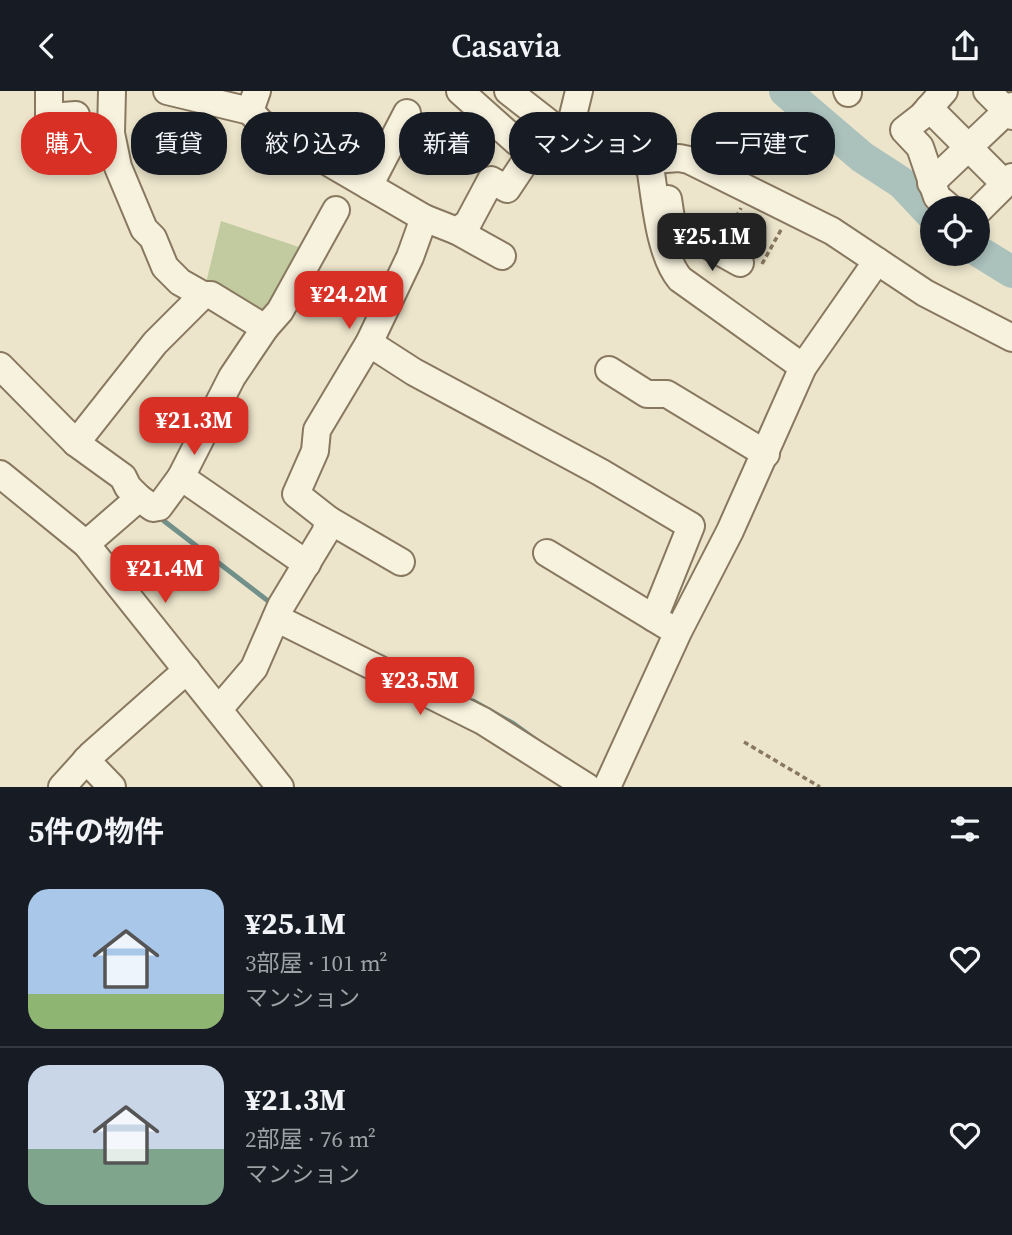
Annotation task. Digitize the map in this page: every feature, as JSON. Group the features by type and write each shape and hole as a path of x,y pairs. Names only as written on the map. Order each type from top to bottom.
{"street":[{"path":"49,91 49,112"},
{"path":"112,91 111,133 118,167 144,229 153,238 165,267 180,282 265,328"},
{"path":"167,91 253,101 261,123 424,218 457,231 502,256"},
{"path":"460,91 509,135"},
{"path":"508,91 535,112"},
{"path":"574,112 579,91"},
{"path":"931,183 1010,111 986,91"},
{"path":"937,196 920,147 904,130 937,99 969,147 1009,181 990,200"},
{"path":"369,186 399,130"},
{"path":"677,158 690,160 832,231 925,293 1012,338"},
{"path":"457,231 468,222 491,180 507,188 516,175"},
{"path":"657,175 663,236 673,270 680,279 803,367"},
{"path":"659,175 672,225 728,257"},
{"path":"0,366 76,443 122,477 139,498 153,508 159,507 181,477 232,377 265,328 281,311 337,210"},
{"path":"401,562 329,520 296,494 315,450 317,431 369,343 411,257 424,218"},
{"path":"607,787 678,632 766,454 803,367 877,261"},
{"path":"76,443 155,343 207,295"},
{"path":"369,343 414,372 600,472 691,526 654,618"},
{"path":"609,370 647,394 667,394 766,454"},
{"path":"0,474 86,544 280,787"},
{"path":"181,477 307,564"},
{"path":"86,544 139,498"},
{"path":"219,709 254,668 278,612 325,533 329,520"},
{"path":"547,553 678,632"},
{"path":"278,612 483,721 587,787"},
{"path":"62,787 86,760 187,670"},
{"path":"86,760 112,787"}],"path":[{"path":"750,191 728,257 750,269 762,264 791,211"},
{"path":"744,742 820,787"}],"green space":[{"path":"221,221 314,252 265,328 203,295"}],"waterway":[{"path":"785,91 862,157 902,183 920,202"},
{"path":"990,258 1012,272"},
{"path":"164,521 272,604"},
{"path":"473,701 536,740"}]}
